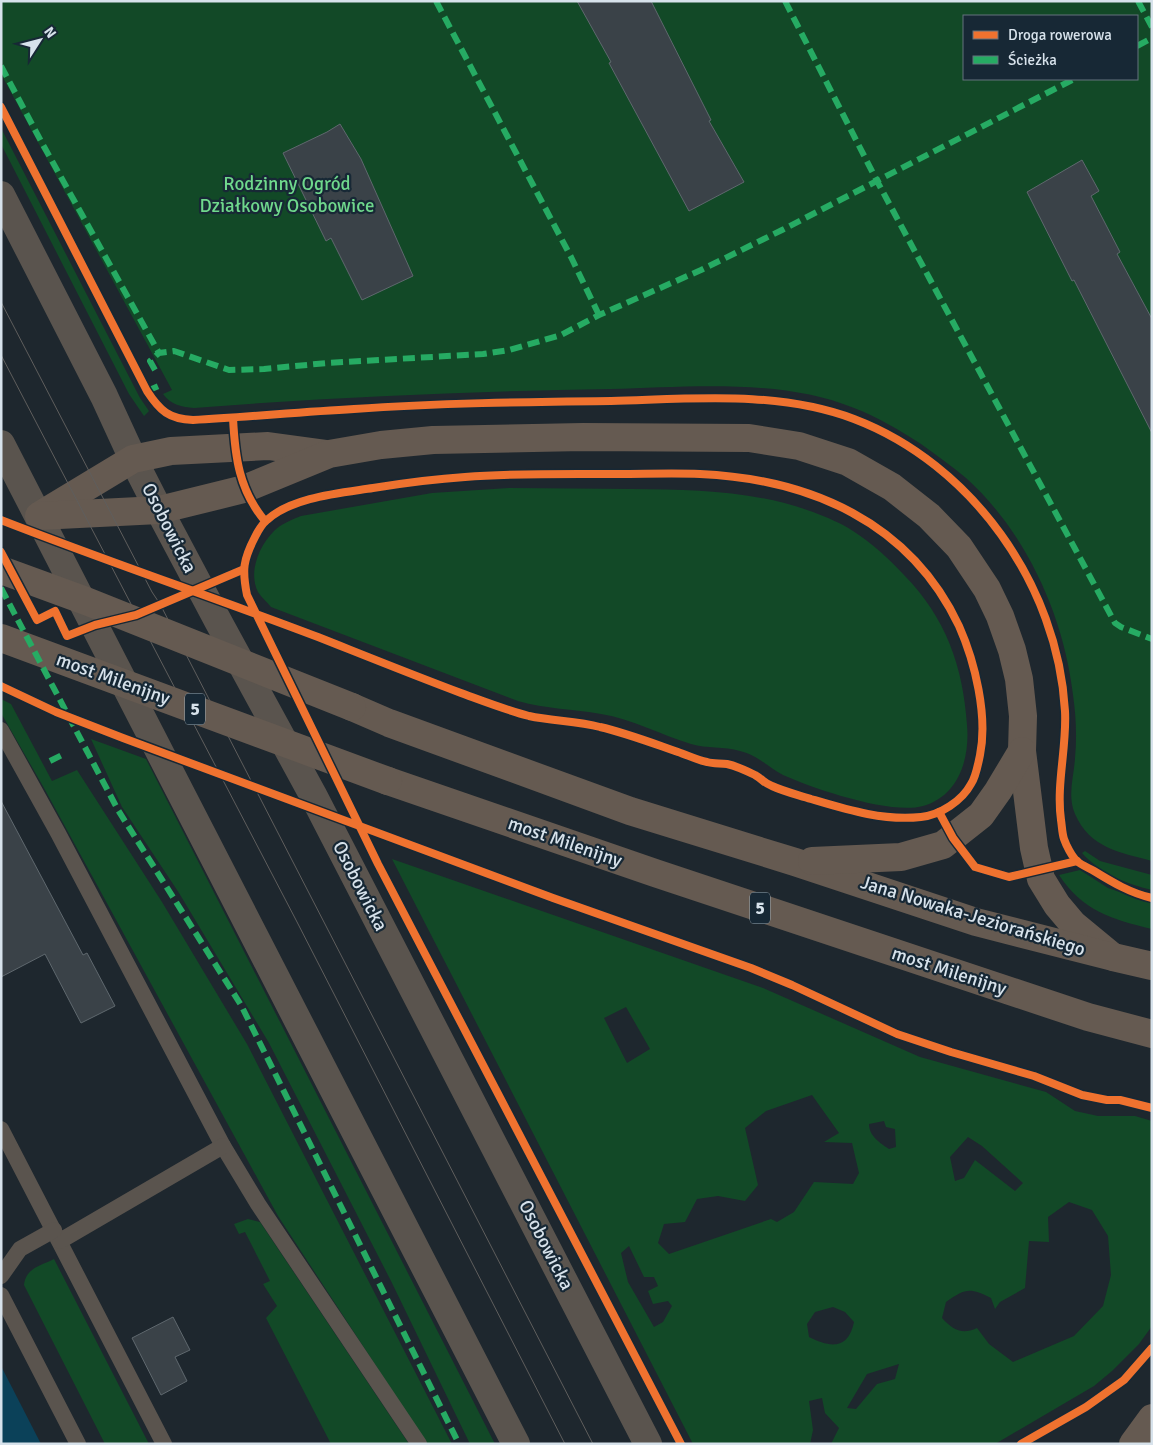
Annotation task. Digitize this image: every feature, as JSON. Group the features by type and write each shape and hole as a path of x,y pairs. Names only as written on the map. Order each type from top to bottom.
{"main road":[{"path":"39,516 159,510 244,489 329,454 381,445 433,440 583,437 749,438 800,446 848,462 892,487 929,516 959,547 987,590 1000,616 1014,657 1019,680 1023,716 1022,751 1034,848 1041,879 1057,905 1073,924 1113,957"},
{"path":"39,516 133,460 172,451 268,446 329,454"},
{"path":"1,570 86,601 389,723 630,811 795,862 901,857 942,845 981,815 998,792 1022,751"},
{"name":"most Milenijny","path":"1,638 388,781 655,873 1146,1036"},
{"name":"Jana Nowaka-Jeziorańskiego","path":"795,862 976,922 1152,966"}],"street":[{"name":"Osobowicka","path":"1,195 104,396 133,460 313,795 648,1444"},
{"path":"1,444 516,1444"}],"lane":[{"path":"1,730 63,841 223,1146 258,1204 419,1444"},
{"path":"1,1129 164,1444"},
{"path":"1,1276 20,1249 57,1235 223,1146"},
{"path":"1,1295 78,1444"}],"green space":[{"name":"Rodzinny Ogród Działkowy Osobowice","path":"1,1 1152,1 1152,861 1117,851 1097,841 1081,825 1075,814 1071,800 1076,743 1075,718 1068,665 1061,635 1051,606 1039,577 1024,550 1007,524 966,478 921,444 872,415 826,398 796,392 734,386 454,393 194,408 177,405 163,394 172,390 1,74"},
{"path":"1,128 140,398 149,411 144,416 129,394 1,144"},
{"path":"509,488 679,490 746,495 768,499 813,512 848,528 860,536 886,557 919,591 931,608 950,644 961,683 967,725 964,762 954,785 935,801 923,806 909,808 873,804 853,799 813,787 783,775 757,758 740,751 691,744 613,716 539,706 518,701 271,607 258,592 254,576 255,568 264,544 274,531 283,524 301,516 432,493"},
{"path":"1,699 11,704 52,781 77,770 162,902 247,1044 452,1444 427,1444 278,1216 1,713"},
{"path":"91,739 146,759 495,1444 470,1444 391,1281 269,1043 179,893 122,807"},
{"path":"1085,851 1100,861 1152,875 1152,890 1123,881 1105,872 1082,853"},
{"path":"392,859 763,988 920,1057 1046,1092 1075,1111 1098,1116 1135,1116 1152,1121 1152,1326 1139,1344 1094,1386 995,1444 831,1444 839,1428 825,1413 822,1398 809,1401 813,1430 810,1444 693,1444","holes":["626,1007 650,1049 627,1063 604,1018","812,1095 839,1133 824,1142 852,1143 859,1173 853,1184 814,1182 794,1212 777,1222 771,1219 669,1254 658,1243 664,1224 685,1222 697,1199 718,1196 745,1201 758,1185 745,1128 766,1111","884,1121 886,1127 895,1129 896,1147 889,1149 873,1136 869,1124","968,1137 982,1146 1023,1183 1015,1191 975,1160 964,1178 955,1181 950,1157","1069,1202 1092,1210 1108,1236 1111,1275 1103,1306 1074,1336 1013,1362 989,1344 977,1328 967,1331 958,1330 950,1326 942,1318 946,1302 963,1292 977,1292 991,1298 995,1309 1000,1302 1025,1288 1029,1241 1049,1242 1048,1217","629,1246 644,1277 654,1277 658,1286 648,1291 653,1304 668,1301 672,1306 663,1322 654,1327 628,1282 621,1253","833,1307 845,1312 854,1322 847,1338 837,1344 824,1343 809,1337 807,1324 815,1312","899,1364 895,1379 877,1384 856,1409 847,1408 867,1374"]},
{"path":"1080,870 1108,888 1152,903 1152,929 1099,912 1078,897 1059,875"},
{"path":"248,1219 260,1222 409,1444 331,1444 266,1318 277,1306 263,1284 270,1281 245,1232 239,1234 234,1224"},
{"path":"54,1259 149,1444 105,1444 24,1285 25,1279 31,1271"}],"water":[{"path":"1,1366 41,1444 1,1444"}],"building":[{"path":"577,1 651,1 711,120 709,121 744,182 689,211"},
{"path":"340,124 361,159 413,276 362,300 331,238 326,241 283,153"},
{"path":"1082,160 1099,191 1091,196 1120,252 1117,254 1152,319 1152,433 1027,192"},
{"path":"1,801 83,955 87,953 115,1006 81,1023 45,954 1,977"},
{"path":"173,1317 190,1350 175,1357 187,1381 161,1395 132,1338"}],"tram line":[{"path":"1,302 160,604 593,1444"},
{"path":"1,355 296,920 565,1444"}],"marked path":[{"path":"436,1 571,257 599,315"},
{"path":"785,1 877,181 1115,623 1152,639"},
{"path":"1138,1 1152,27"},
{"path":"1138,45 1152,38"},
{"path":"1,66 159,353"},
{"path":"155,370 150,361 159,353 174,351 229,370 264,369 327,363 483,354 509,350 561,335 599,315 701,270 782,230 1072,80"},
{"path":"147,391 163,384"},
{"path":"1,588 118,810 241,1005 459,1444"},
{"path":"50,761 66,753"}],"cycle path":[{"path":"1,107 147,391 156,404 171,416 193,420 450,404 734,398 795,404 825,410 854,419 897,439 936,466 971,498 1001,535 1026,575 1046,619 1059,664 1065,711 1060,806 1063,834 1068,848 1073,857 1081,864 1122,887 1152,898"},
{"path":"233,418 235,446 240,473 249,497 265,521"},
{"path":"1,520 80,550 239,608 279,622 503,708 529,716 610,729 703,761 734,766 782,790 852,811 879,816 921,817 943,810 962,796 973,781 977,770 982,740 982,723 975,672 959,626 938,590 913,559 885,534 852,513 817,497 780,485 741,478 700,474 484,476 419,481 332,494 303,501 277,512 257,532 246,559 244,579 247,595 378,864 681,1444"},
{"path":"1,552 37,620 55,611 67,636 95,625 136,615 242,570"},
{"path":"1,686 56,712 123,738 553,898 751,968 897,1034 1034,1076 1082,1095 1107,1100 1120,1100 1152,1108"},
{"path":"939,812 953,838 975,867 1009,877 1077,861"},
{"path":"1021,1444 1086,1407 1124,1380 1152,1348"}]}
